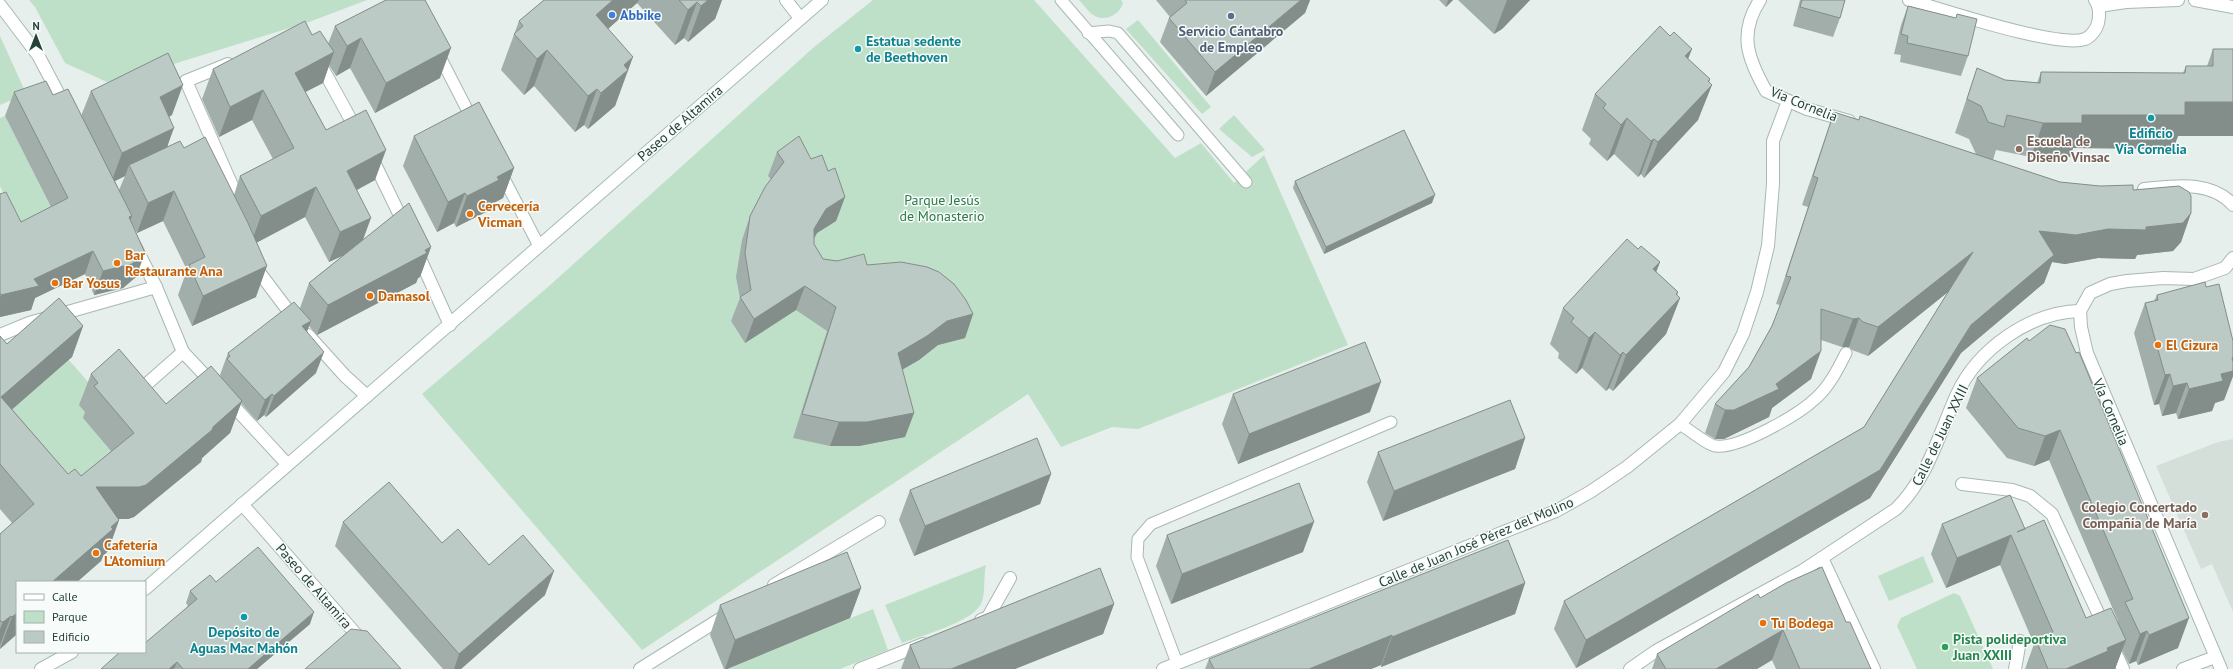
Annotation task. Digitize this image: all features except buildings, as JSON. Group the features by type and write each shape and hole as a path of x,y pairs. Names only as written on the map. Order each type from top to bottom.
{"street":[{"path":"786,0 800,18"},
{"name":"Paseo de Altamira","path":"146,588 822,0"},
{"name":"Vía Cornelia","path":"1760,0 1747,28 1749,56 1766,91 1788,101 1864,126"},
{"path":"1909,0 2012,30 2061,40 2085,39 2097,28 2100,17 2097,3 2178,0"},
{"path":"2195,0 2233,7"},
{"path":"0,5 38,55 70,117"},
{"path":"309,48 322,67 387,186 450,325"},
{"path":"226,214 219,202 234,190 186,81 238,60"},
{"name":"Calle de Juan José Pérez del Molino","path":"1163,669 1556,511 1590,492 1627,467 1680,424 1724,372 1743,334 1768,246 1773,184 1773,141 1788,101"},
{"path":"2130,190 2204,187 2224,194 2233,205"},
{"path":"131,238 156,287 183,352 287,464"},
{"path":"246,252 288,312 345,376 367,396"},
{"path":"2080,311 2090,293 2110,284 2127,280 2163,278 2194,279 2225,268 2233,258"},
{"path":"0,335 29,323 156,287"},
{"name":"Calle de Juan XXIII","path":"1630,669 1656,651 1802,572 1896,509 1909,496 1939,440 1958,393 1983,356 2010,334 2034,321 2061,311 2080,311"},
{"name":"Vía Cornelia","path":"2080,311 2081,327 2087,353 2220,669"},
{"path":"149,382 183,352"},
{"path":"1962,484 2012,490 2030,496 2052,514 2123,669"},
{"name":"Paseo de Altamira","path":"242,504 371,652"},
{"path":"766,590 879,522"},
{"path":"1822,558 1874,669"},
{"path":"968,626 988,617 1010,578"},
{"path":"640,669 740,607"},
{"path":"860,669 933,640"},
{"path":"2015,669 2020,642"},
{"path":"42,669 71,653"},
{"path":"60,669 72,653"},
{"path":"2183,669 2215,657"}],"lane":[{"path":"1061,0 1088,33 1178,135"},
{"path":"1088,33 1109,31 1118,33 1246,182"},
{"path":"432,43 478,129"},
{"path":"495,163 539,246"},
{"path":"1680,424 1715,447 1734,444 1769,429 1816,399 1835,375 1846,353"},
{"path":"1177,663 1137,557 1138,538 1151,524 1391,422"}],"shaded area":[{"name":"Colegio Concertado Compañía de María","path":"2233,439 2233,612 2212,564 2201,569 2156,466 2218,442"}],"green space":[{"path":"29,0 367,0 309,22 122,80 107,82 65,63 35,7"},
{"name":"Parque Jesús de Monasterio","path":"873,0 1034,0 1175,158 1201,143 1234,183 1264,155 1348,345 1138,429 1112,427 1061,447 1028,394 642,650 422,394 548,287 814,47"},
{"path":"1079,0 1121,0 1123,3 1116,14 1099,18 1093,15"},
{"path":"1138,20 1211,107 1202,114 1126,29"},
{"path":"0,36 24,89 21,96 0,105"},
{"path":"1234,115 1265,150 1252,157 1219,129"},
{"path":"5,116 59,223 25,239 0,186 0,118"},
{"path":"69,360 96,391 115,447 76,480 69,472 42,495 0,402"},
{"path":"1923,556 1934,582 1889,601 1878,576"},
{"path":"986,565 983,600 976,611 968,617 945,628 902,643 885,605"},
{"name":"Pista polideportiva Juan XXIII","path":"1954,593 1960,596 1993,669 1917,669 1897,626 1901,618"},
{"path":"873,609 888,650 840,669 727,669"}],"place":[{"name":"Abbike","path":"612,15"},
{"name":"Servicio Cántabro de Empleo","path":"1231,16"},
{"name":"Estatua sedente de Beethoven","path":"858,49"},
{"name":"Edificio Vía Cornelia","path":"2151,118"},
{"name":"Escuela de Diseño Vinsac","path":"2019,149"},
{"name":"Cervecería Vicman","path":"470,214"},
{"name":"Bar Restaurante Ana","path":"117,263"},
{"name":"Bar Yosus","path":"55,283"},
{"name":"Damasol","path":"370,296"},
{"name":"El Cizura","path":"2158,345"},
{"name":"Colegio Concertado Compañía de María","path":"2205,515"},
{"name":"Cafetería L'Atomium","path":"96,553"},
{"name":"Depósito de Aguas Mac Mahón","path":"244,617"},
{"name":"Tu Bodega","path":"1763,623"},
{"name":"Pista polideportiva Juan XXIII","path":"1945,647"}]}
